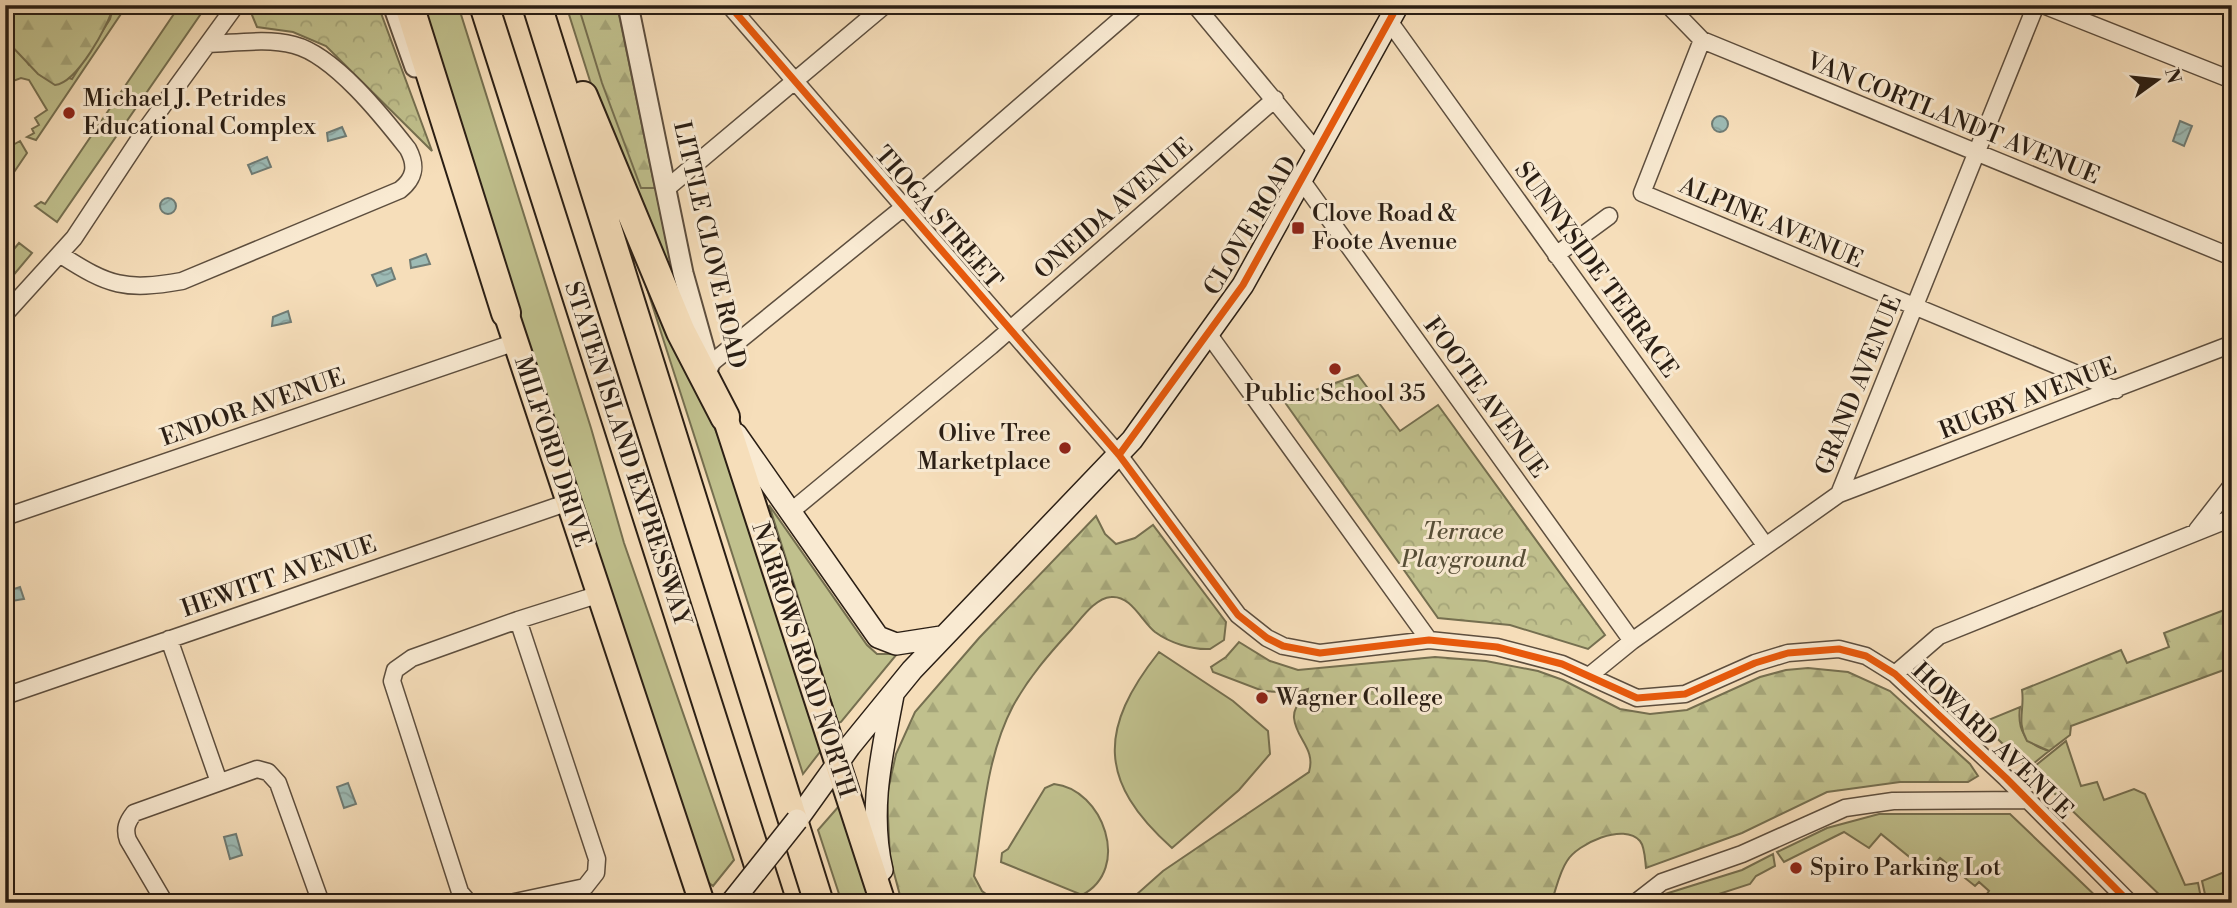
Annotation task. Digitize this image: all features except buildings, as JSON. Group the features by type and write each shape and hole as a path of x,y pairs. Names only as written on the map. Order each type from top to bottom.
{"highway":[{"path":"409,5 506,313"},
{"name":"STATEN ISLAND EXPRESSWAY","path":"484,5 771,903"},
{"path":"537,5 568,54 596,131 681,332 725,417"},
{"name":"STATEN ISLAND EXPRESSWAY","path":"537,5 819,903"}],"main road":[{"name":"CLOVE ROAD","path":"731,903 893,692 941,637 1119,455 1243,285 1394,13"},
{"name":"MILFORD DRIVE","path":"506,313 702,903"},
{"name":"LITTLE CLOVE ROAD","path":"725,417 789,513 878,637 896,644 941,637"},
{"name":"NARROWS ROAD NORTH","path":"725,417 832,774 883,903"},
{"path":"890,903 879,857 874,812 893,692"}],"street":[{"path":"5,314 61,255 236,5"},
{"name":"MILFORD DRIVE","path":"393,5 481,261 506,313"},
{"name":"LITTLE CLOVE ROAD","path":"628,5 688,293 725,417"},
{"name":"TIOGA STREET","path":"729,5 1119,455"},
{"path":"666,189 885,5"},
{"path":"709,365 904,207 1137,5"},
{"path":"1195,5 1318,153"},
{"name":"VAN CORTLANDT AVENUE","path":"1668,5 1702,40 2232,257"},
{"name":"GRAND AVENUE","path":"1588,676 1632,641 1839,494 2036,5"},
{"path":"2043,5 2232,80"},
{"name":"SUNNYSIDE TERRACE","path":"1394,13 1556,255 1765,545"},
{"name":"ALPINE AVENUE","path":"1702,40 1642,193 2116,390"},
{"path":"61,255 117,286 148,287 182,281 400,190 413,174 413,160 408,149 327,61 313,52 289,44 208,44"},
{"name":"ONEIDA AVENUE","path":"789,513 1010,330 1275,99"},
{"name":"FOOTE AVENUE","path":"1302,181 1632,641"},
{"path":"1556,255 1609,216"},
{"path":"1207,332 1429,640"},
{"name":"ENDOR AVENUE","path":"5,517 516,342"},
{"name":"RUGBY AVENUE","path":"1839,494 2232,344"},
{"name":"HOWARD AVENUE","path":"1119,455 1238,615 1267,638 1283,646 1320,653 1429,640 1534,654 1637,698 1664,698 1685,694 1771,657 1839,649 1866,656 1895,674 2130,903"},
{"path":"2196,531 2232,485"},
{"name":"HEWITT AVENUE","path":"5,696 569,502"},
{"path":"1895,674 1939,636 2232,518"},
{"path":"469,903 460,892 393,681 394,670 412,658 600,594"},
{"path":"510,903 585,887 596,873 597,859 518,620"},
{"path":"169,639 219,782"},
{"path":"165,903 128,840 125,831 128,821 134,813 251,770 263,769 275,776 321,903"},
{"path":"1635,903 1662,882 1742,854 1845,808 1894,801 2027,800"}],"green space":[{"path":"5,5 114,5 98,39 82,64 64,82 55,85 38,74 5,39"},
{"path":"114,5 127,5 36,140 27,137 34,133 32,129 39,125 35,118 47,110 29,80 21,78 13,81 5,68 5,39 21,53 29,65 72,79 110,19"},
{"path":"180,5 207,5 57,222 35,206 41,202 45,204"},
{"path":"258,5 378,5 432,151 326,46 293,32 257,27 252,15"},
{"path":"421,5 458,5 591,428 624,543 734,860 713,886 704,879 457,128"},
{"path":"566,5 617,5 672,268 667,269 603,122"},
{"path":"578,5 617,5 655,188 641,188 602,83"},
{"path":"20,141 27,153 8,181 5,178 5,145 9,143 11,146"},
{"path":"5,242 14,249 19,243 32,253 6,284"},
{"path":"646,265 729,462 823,748 803,774 640,267"},
{"name":"Terrace Playground","path":"1358,375 1400,431 1438,405 1605,635 1588,649 1510,625 1438,618 1284,401"},
{"path":"769,505 867,645 877,654 897,654 838,723"},
{"path":"1096,516 1105,534 1116,544 1135,538 1153,525 1226,622 1224,640 1210,649 1181,645 1155,632 1124,600 1105,598 1094,605 1047,657 1026,685 1013,706 997,746 987,789 974,876 982,891 998,903 902,903 890,858 887,795 896,754 915,712 979,638"},
{"path":"2232,607 2232,667 2071,726 2070,735 2049,751 2027,741 2021,721 2022,690 2121,650 2127,663 2169,647 2164,633"},
{"path":"1239,642 1270,661 1298,670 1435,657 1486,661 1538,671 1563,680 1620,709 1650,714 1687,710 1760,677 1786,670 1808,668 1848,672 1890,691 1970,764 1978,776 1968,782 1900,782 1827,792 1742,833 1646,868 1640,841 1633,836 1613,834 1590,842 1572,854 1560,876 1551,903 1127,903 1163,871 1309,772 1310,757 1294,718 1295,709 1308,689 1295,693 1263,691 1213,672 1211,667 1226,657"},
{"path":"1159,652 1233,701 1268,731 1270,754 1239,790 1172,848 1147,823 1130,800 1119,777 1115,753 1117,730 1125,705 1139,679"},
{"path":"2020,707 2020,723 2024,735 2034,744 2049,751 2028,768 1981,723"},
{"path":"2066,741 2081,786 2097,782 2104,800 2134,789 2145,794 2185,885 2198,883 2202,903 2168,903 2030,770"},
{"path":"1054,784 1071,789 1086,800 1098,814 1105,832 1108,850 1106,867 1097,883 1082,895 1001,862 1002,853 1008,849 1045,788"},
{"path":"839,806 872,903 842,903 818,830"},
{"path":"1879,814 2010,814 2103,903 1980,903 1989,891 1979,882 1975,886 1940,858 1928,872 1881,834 1869,848 1844,832 1784,862 1777,852 1827,828"},
{"path":"1773,854 1775,866 1756,876 1750,884 1691,903 1650,903 1662,895 1742,870"},
{"path":"2232,869 2232,903 2207,903 2202,881"}],"water":[{"path":"1720,116 1726,118 1726,130 1720,132 1714,130 1712,124 1714,118"},
{"path":"2180,121 2192,126 2184,146 2173,141"},
{"path":"342,127 346,136 328,141 327,133"},
{"path":"267,157 271,167 252,174 248,165"},
{"path":"168,198 174,200 174,212 168,214 162,212 160,206 162,200"},
{"path":"426,254 430,264 411,268 410,260"},
{"path":"391,268 395,279 377,286 372,275"},
{"path":"288,311 291,322 272,326 273,317"},
{"path":"20,587 24,599 5,602 5,592"},
{"path":"348,783 356,804 344,808 337,787"},
{"path":"236,834 242,855 230,859 224,837"}],"cycle path":[{"path":"729,5 1119,455 1238,615 1267,638 1283,646 1320,653 1429,640 1497,647 1562,664 1637,698 1685,694 1755,663 1788,653 1839,649 1866,656 1895,674 2006,778 2130,903"},
{"path":"1119,455 1243,285 1398,5"}],"place":[{"name":"Michael J. Petrides Educational Complex","path":"69,113"},
{"name":"Clove Road & Foote Avenue","path":"1298,228"},
{"name":"Public School 35","path":"1335,369"},
{"name":"Olive Tree Marketplace","path":"1065,448"},
{"name":"Wagner College","path":"1262,698"},
{"name":"Spiro Parking Lot","path":"1796,868"}]}
